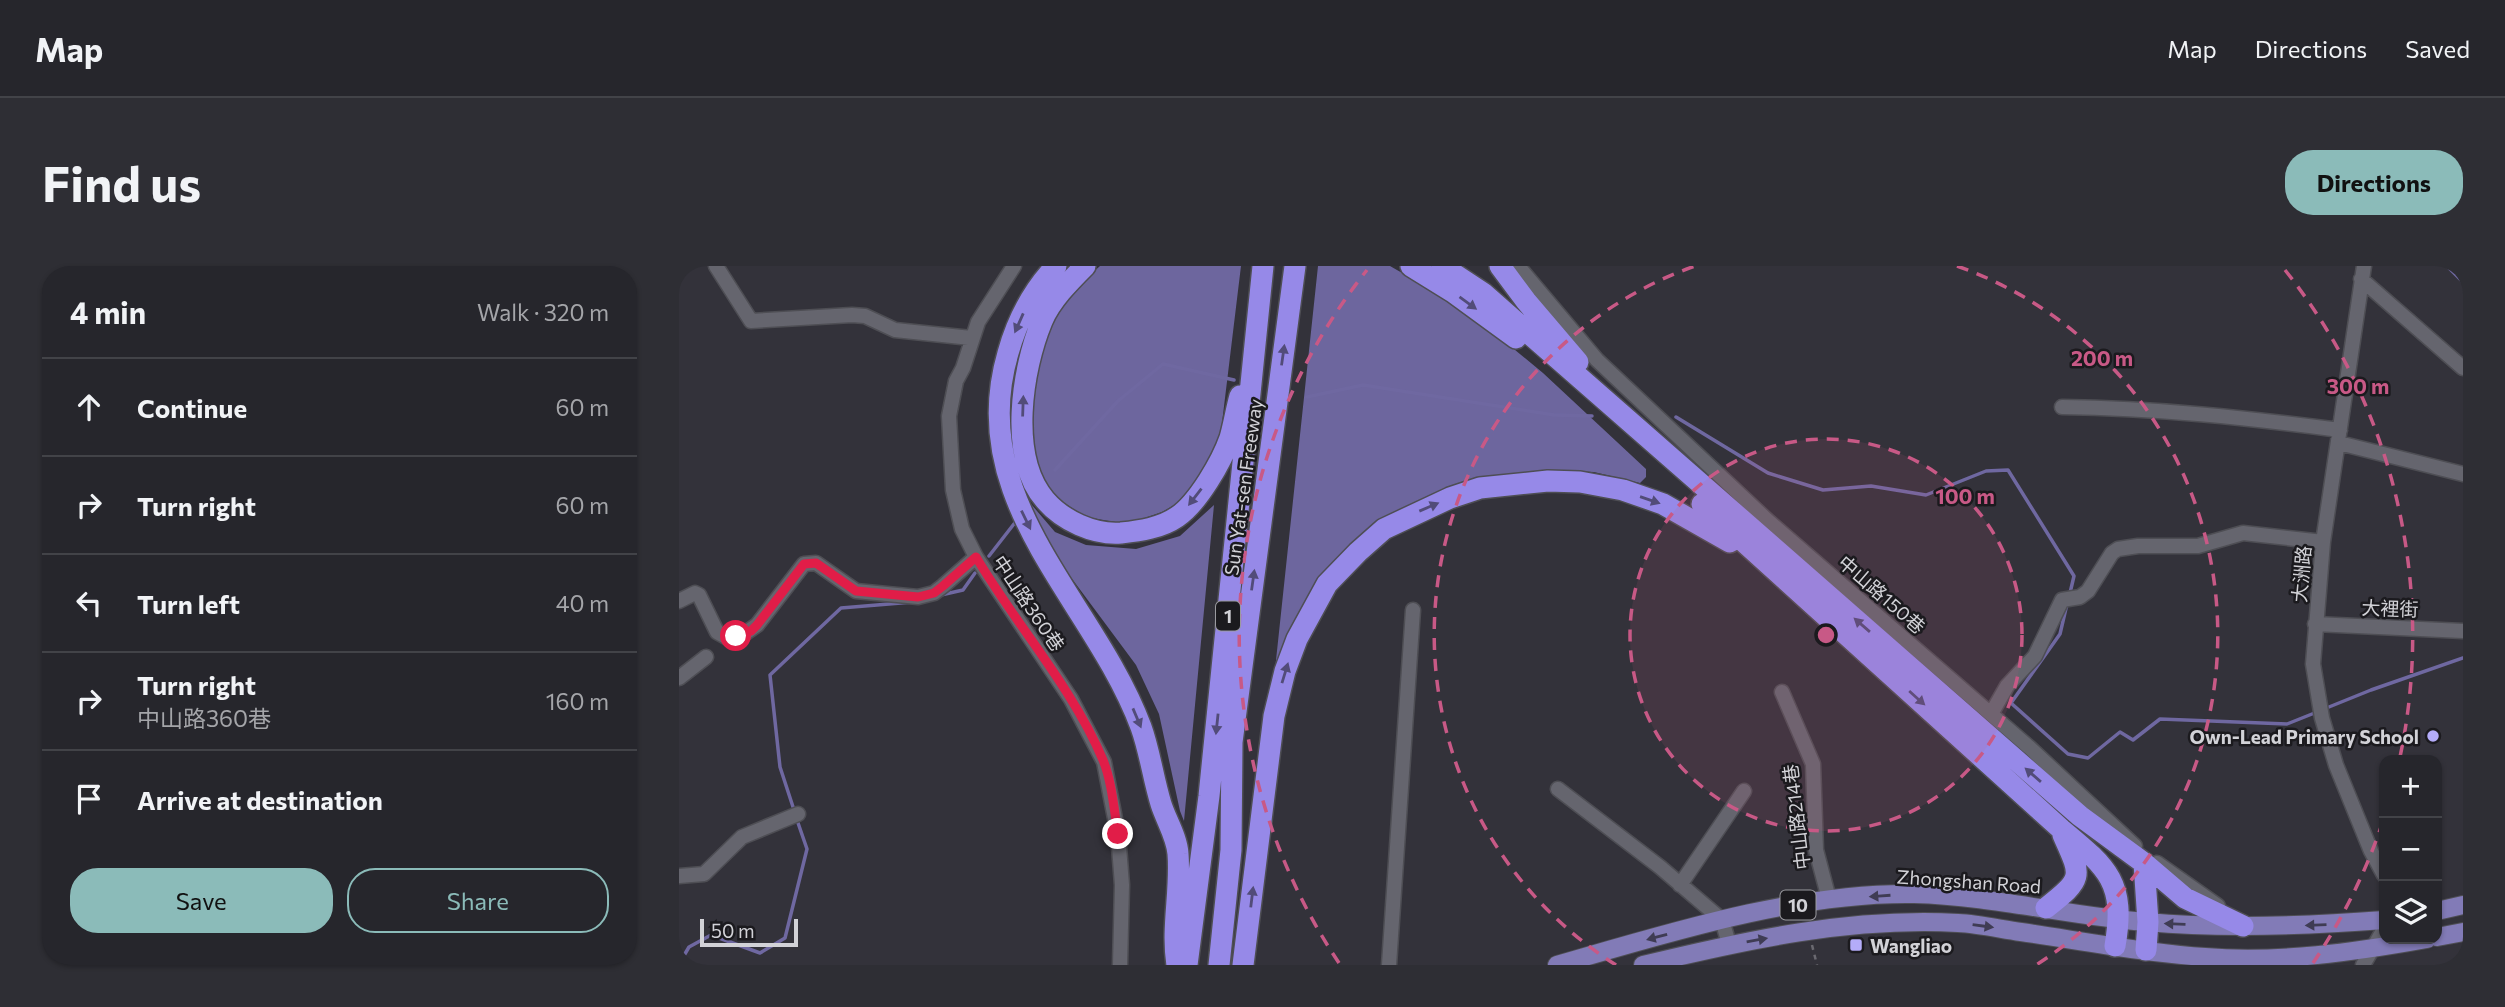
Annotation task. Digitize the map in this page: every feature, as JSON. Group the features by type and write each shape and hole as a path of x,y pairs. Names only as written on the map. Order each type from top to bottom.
{"highway":[{"path":"1056,266 1044,278 1021,315 1004,368 999,403 1003,456 1015,497 1052,572 1106,657 1141,727 1153,765 1160,802 1178,851 1174,947 1177,965"},
{"path":"1084,266 1051,306 1030,357 1024,383 1022,422 1025,456 1030,474 1045,500 1086,529 1111,534 1139,531 1161,525 1179,516 1212,475 1230,439 1244,375 1262,266"},
{"name":"Sun Yat-sen Freeway","path":"1187,965 1210,782 1262,266"},
{"name":"Sun Yat-sen Freeway","path":"1219,965 1231,850 1232,742 1295,266"},
{"path":"1411,266 1453,292 1514,336 2093,856 2114,884 2119,919 2115,946"},
{"path":"1442,266 1483,293 2185,898 2243,926"},
{"path":"1500,266 1526,301 1603,391 1611,405"},
{"path":"1244,965 1274,716 1285,671 1297,639 1327,584 1384,529 1421,510 1480,488 1548,481 1580,482 1623,490 1663,504 1708,528 1795,586"},
{"path":"2046,908 2064,893 2076,878 2077,867 2058,827"},
{"path":"2144,863 2148,922 2146,950"}],"main road":[{"name":"Zhongshan Road","path":"1557,965 1722,920 1829,900 1914,894 2148,922 2243,926 2379,920"},
{"path":"2442,910 2463,905"},
{"name":"10","path":"1643,965 1729,944 1840,926 1896,923 1959,923 2205,957 2267,958 2374,949 2400,944"},
{"path":"2442,936 2463,932"}],"street":[{"path":"716,266 751,321 852,314 866,316 895,330 971,338"},
{"name":"中山路360巷","path":"1014,266 978,322 956,382 949,416 953,490 962,529 976,557 1071,699 1104,762 1118,834 1122,885 1120,965"},
{"name":"中山路150巷","path":"1518,266 1597,360 1767,520 1991,714 2075,801 2243,926"},
{"path":"2363,273 2463,368"},
{"name":"大洲路","path":"2363,273 2323,542 2313,664 2321,711 2336,765 2379,866"},
{"path":"2062,407 2204,413 2339,436 2463,474"},
{"path":"1991,714 2007,686 2035,656 2061,600 2080,597 2088,591 2112,553 2118,549 2138,546 2198,546 2243,533 2323,542"},
{"path":"679,601 695,593 699,595 717,632 728,638 744,634 757,625 804,564 810,562 816,563 856,591 918,597 934,593 976,557"},
{"path":"1389,965 1413,610"},
{"name":"大裡街","path":"2315,624 2463,631"},
{"path":"679,678 706,657"},
{"name":"中山路214巷","path":"1782,692 1813,764 1816,850 1829,900"},
{"path":"1558,789 1660,867 1722,920 1729,944"},
{"path":"1680,885 1744,791"},
{"path":"2058,827 2075,801"},
{"path":"679,876 704,874 742,837 798,814"},
{"path":"2363,965 2379,939"}],"path":[{"path":"1809,931 1817,965"}],"shaded area":[{"path":"1100,266 1241,266 1221,431 1204,478 1185,499 1162,512 1127,524 1086,517 1055,497 1035,468 1030,432 1031,391 1052,318 1077,287"},
{"path":"1318,266 1390,266 1451,301 1543,373 1646,469 1646,477 1640,483 1594,472 1546,470 1500,475 1462,485 1373,528 1274,679"},
{"path":"1019,490 1055,532 1086,545 1136,549 1180,536 1214,505 1184,821 1159,714 1136,665 1061,564"}],"waterway":[{"path":"2447,266 2463,282"},
{"path":"1055,470 1118,401 1163,364 1234,380"},
{"path":"1307,397 1363,385 1554,415 1592,416"},
{"path":"1676,417 1768,473 1823,490 1871,486 1926,495 1986,471 2008,470 2074,576 2070,593"},
{"path":"989,556 1017,520"},
{"path":"941,595 963,590 975,573"},
{"path":"795,813 780,767 770,675 841,608 913,602"},
{"path":"2067,604 2060,634 2011,703 2068,754 2088,758 2120,732 2133,740 2160,719 2287,724 2317,712"},
{"path":"2324,709 2463,658"},
{"path":"679,964 689,947 711,935 760,953 785,938 807,849 797,820"}],"place":[{"name":"Own-Lead Primary School","path":"2433,736"},
{"name":"Wangliao","path":"1856,945"}],"route":[{"path":"736,636 751,631 804,564 810,562 816,563 856,591 918,597 934,593 976,557 1089,730 1104,762 1118,834"}]}
